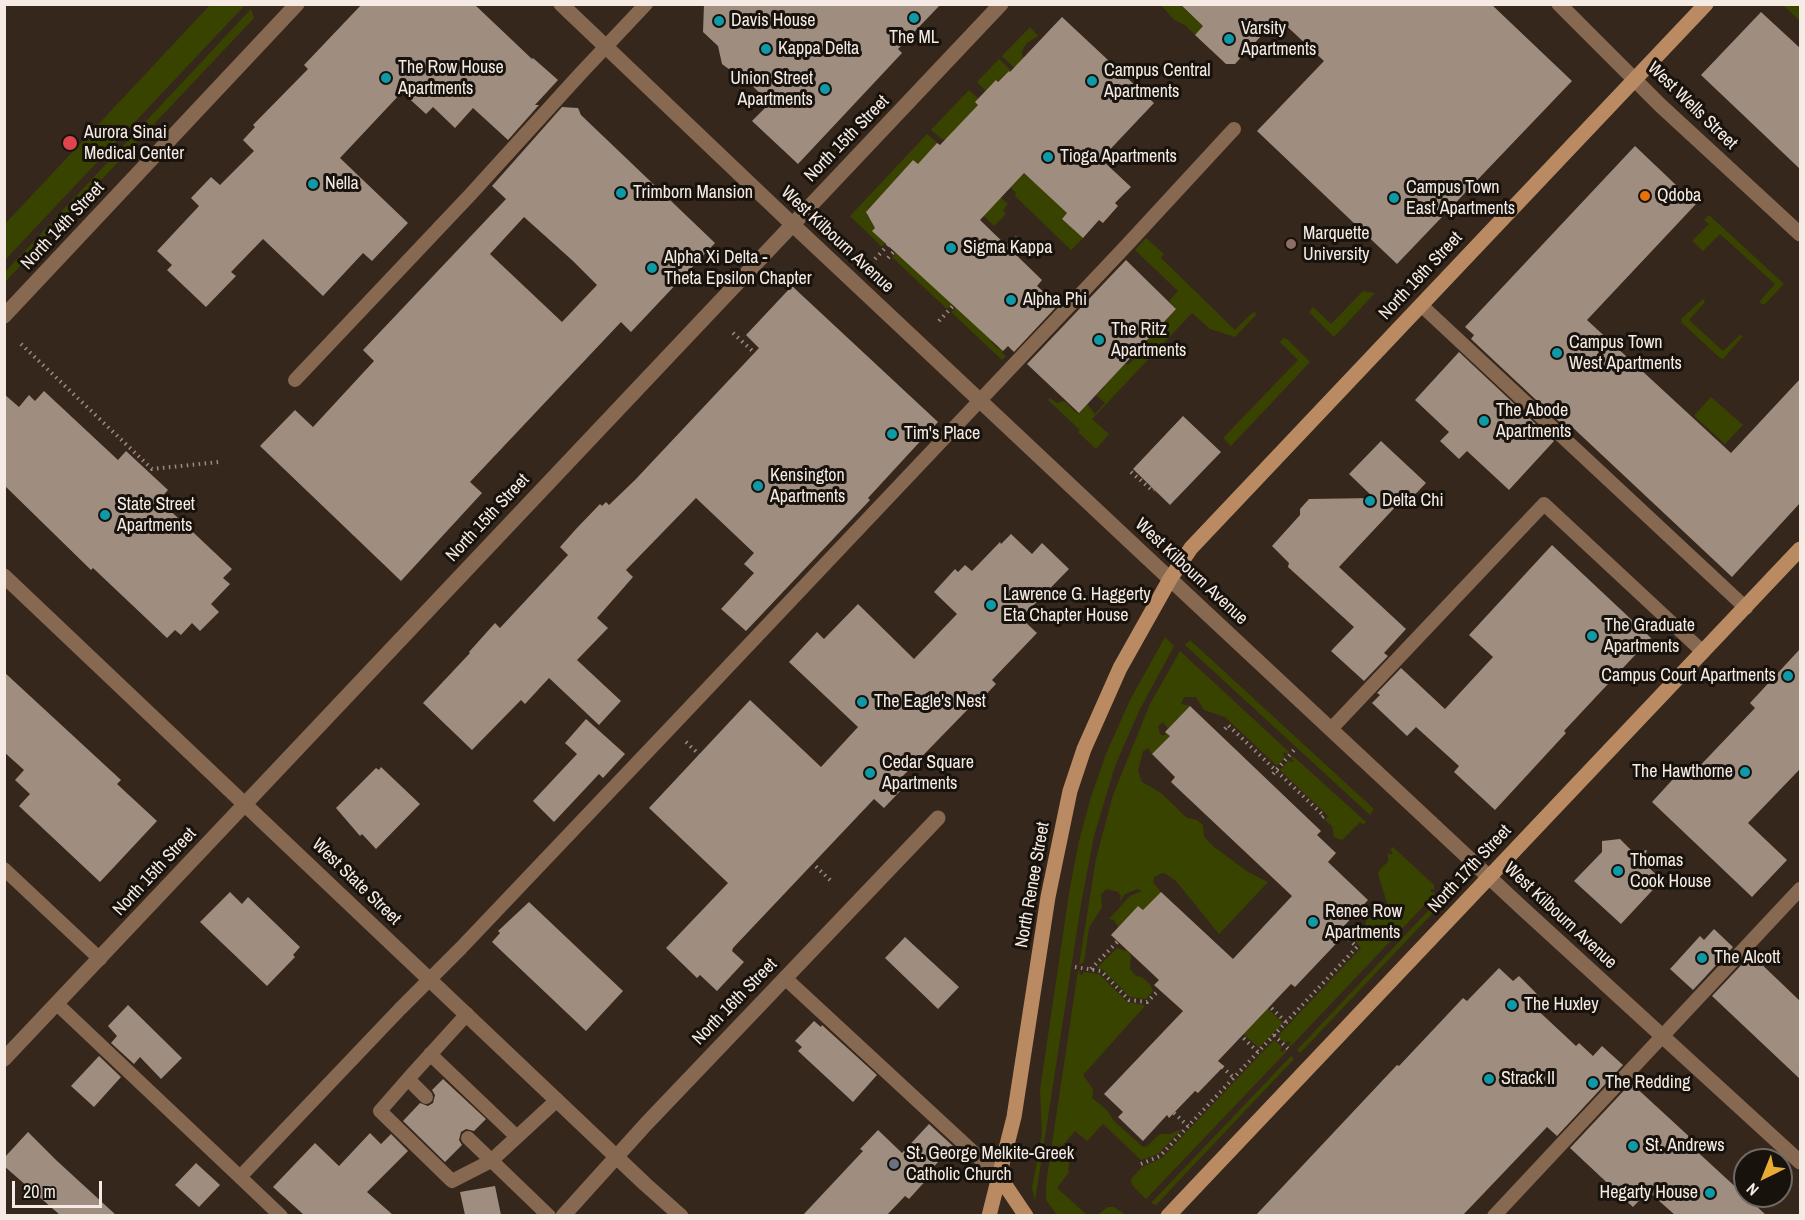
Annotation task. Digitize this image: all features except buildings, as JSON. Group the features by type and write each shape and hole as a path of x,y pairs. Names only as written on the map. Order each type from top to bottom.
{"main road":[{"name":"North 16th Street","path":"1170,579 1191,548 1706,4"},
{"name":"North 17th Street","path":"1168,1215 1800,549"},
{"name":"North Renee Street","path":"989,1215 1014,1117 1048,897 1070,791 1104,700 1170,579"},
{"path":"999,1176 1026,1215"}],"street":[{"name":"North 14th Street","path":"4,316 297,4"},
{"name":"West Kilbourn Avenue","path":"561,4 1330,729 1800,1162"},
{"name":"North 15th Street","path":"4,1059 1001,4"},
{"name":"West Wells Street","path":"1559,4 1634,79 1800,234"},
{"name":"West State Street","path":"4,576 681,1215"},
{"name":"North 16th Street","path":"563,1215 938,818"}],"lane":[{"path":"295,380 646,4"},
{"path":"240,1177 671,727 1234,129"},
{"path":"1421,305 1746,608"},
{"path":"1330,729 1544,504 1703,652"},
{"path":"4,869 100,960"},
{"path":"1494,1215 1800,889"},
{"path":"785,978 999,1176"},
{"path":"57,1004 280,1215"},
{"path":"467,1014 380,1111 452,1180 491,1161 557,1100"},
{"path":"430,1054 517,1137"},
{"path":"408,1079 426,1097"},
{"path":"468,1138 549,1215"}],"path":[{"path":"888,258 954,186"},
{"path":"939,321 1017,237"},
{"path":"875,260 888,245"},
{"path":"733,333 798,393 795,412 887,498"},
{"path":"21,344 151,471 219,462"},
{"path":"1131,472 1154,490"},
{"path":"1225,729 1228,725 1274,772 1324,816 1320,819"},
{"path":"671,727 831,881"},
{"path":"1274,772 1294,750"},
{"path":"1141,1164 1160,1156 1357,947 1344,935"},
{"path":"1090,969 1118,941"},
{"path":"1075,967 1101,971 1129,1000 1147,1002 1159,990"},
{"path":"1263,1000 1286,1022"},
{"path":"1235,1030 1258,1052"},
{"path":"1274,1035 1290,1051"},
{"path":"1222,1067 1234,1078"},
{"path":"1174,1113 1188,1126"}],"green space":[{"path":"210,5 245,5 5,260 5,224"},
{"path":"1161,5 1180,5 1203,26 1195,35 1185,25 1174,20"},
{"path":"1783,5 1800,5 1800,21"},
{"path":"251,9 254,18 5,282 5,272"},
{"path":"1030,27 1038,36 1027,43 1022,56 1030,60 1117,142 1105,155 1002,56"},
{"path":"999,59 1103,158 1104,171 1009,71 986,91 977,82"},
{"path":"969,90 979,99 978,105 960,124 991,142 1067,213 1062,219 1083,238 1071,250 1015,196 1016,193 1011,188 1007,191 952,140 942,139 931,130"},
{"path":"927,134 1008,204 1003,210 1006,214 994,226 952,185 946,190 913,160 867,211 867,215 885,243 882,247 850,216"},
{"path":"945,201 959,297 947,309 892,257"},
{"path":"1709,215 1784,284 1765,304 1761,304 1760,301 1775,284 1720,234 1703,251 1692,241 1709,224 1704,220"},
{"path":"1146,238 1164,254 1161,258 1235,330 1252,313 1255,312 1256,315 1235,337 1210,329 1192,313 1092,419 1109,434 1096,449 1078,432 1080,430 1048,400 1050,398 1057,403 1064,401 1078,414 1087,404 1095,414 1105,403 1096,395 1125,363 1128,365 1134,359 1132,356 1137,350 1140,353 1145,347 1143,344 1151,336 1154,338 1159,332 1157,329 1176,309 1169,301 1178,291 1135,250"},
{"path":"1363,291 1375,293 1334,337 1309,312 1313,307 1331,324"},
{"path":"1703,299 1705,302 1689,320 1723,351 1740,335 1743,336 1723,359 1681,322 1682,318"},
{"path":"963,300 960,311 993,340 991,342 999,349 1001,348 1002,353 1006,356 1002,360 951,312"},
{"path":"1283,338 1287,339 1310,362 1231,446 1223,438 1298,360 1280,342"},
{"path":"1711,397 1743,425 1725,444 1694,416"},
{"path":"1165,637 1174,646 1139,711 1115,766 1094,836 1081,904 1035,1201 1032,1188 1042,1134 1040,1090 1079,841 1106,754 1130,700"},
{"path":"1190,640 1374,809 1370,815 1185,645"},
{"path":"1180,651 1289,752 1287,754 1284,752 1285,757 1277,766 1225,717 1204,710 1196,697 1184,697 1181,704 1190,706 1168,729 1163,722 1158,726 1160,734 1163,736 1166,734 1165,731 1170,736 1152,754 1148,748 1143,751 1138,771 1142,782 1161,793 1187,818 1197,820 1203,825 1204,837 1213,846 1248,872 1268,882 1219,934 1176,881 1166,874 1162,873 1154,877 1153,882 1161,892 1143,910 1138,906 1118,927 1114,920 1109,919 1130,896 1142,891 1137,889 1125,894 1119,902 1121,896 1118,892 1107,889 1101,894 1102,907 1089,928 1084,962 1079,965 1096,859 1113,795 1150,704"},
{"path":"1293,756 1366,822 1363,825 1360,822 1342,840 1334,837 1332,826 1325,820 1328,816 1280,770 1289,760 1294,761 1291,758"},
{"path":"1393,847 1434,885 1434,890 1430,891 1435,894 1290,1047 1288,1046 1291,1043 1288,1041 1285,1043 1278,1036 1361,948 1356,942 1364,933 1366,920 1389,909 1378,874 1388,862 1388,852 1391,855 1393,852 1390,850"},
{"path":"1443,895 1447,898 1300,1053 1297,1050"},
{"path":"1117,948 1129,952 1130,969 1136,976 1142,977 1149,983 1153,991 1146,999 1130,997 1102,969 1097,968"},
{"path":"1078,971 1082,975 1084,972 1099,974 1127,1002 1144,1005 1083,1075 1093,1089 1092,1098 1142,1146 1146,1147 1160,1134 1170,1134 1182,1129 1158,1154 1141,1160 1103,1124 1087,1141 1075,1131 1062,1146 1071,1155 1069,1172 1057,1188 1087,1215 1057,1215 1046,1200 1046,1184"},
{"path":"1263,1004 1283,1023 1259,1048 1239,1030"},
{"path":"1274,1040 1282,1047 1280,1050 1282,1052 1287,1051 1146,1199 1132,1185 1131,1179 1142,1167 1162,1158"},
{"path":"1291,1056 1294,1059 1156,1205 1151,1203"},
{"path":"1108,1207 1114,1207 1126,1215 1097,1215"}],"place":[{"name":"The ML","path":"914,18"},
{"name":"Davis House","path":"719,21"},
{"name":"Varsity Apartments","path":"1229,39"},
{"name":"Kappa Delta","path":"766,49"},
{"name":"The Row House Apartments","path":"386,78"},
{"name":"Campus Central Apartments","path":"1092,81"},
{"name":"Union Street Apartments","path":"825,89"},
{"name":"Aurora Sinai Medical Center","path":"70,143"},
{"name":"Tioga Apartments","path":"1048,157"},
{"name":"Nella","path":"313,184"},
{"name":"Trimborn Mansion","path":"621,193"},
{"name":"Qdoba","path":"1645,196"},
{"name":"Campus Town East Apartments","path":"1394,198"},
{"name":"Marquette University","path":"1291,244"},
{"name":"Sigma Kappa","path":"951,248"},
{"name":"Alpha Xi Delta - Theta Epsilon Chapter","path":"652,268"},
{"name":"Alpha Phi","path":"1011,300"},
{"name":"The Ritz Apartments","path":"1099,340"},
{"name":"Campus Town West Apartments","path":"1557,353"},
{"name":"The Abode Apartments","path":"1484,421"},
{"name":"Tim's Place","path":"892,434"},
{"name":"Kensington Apartments","path":"758,486"},
{"name":"Delta Chi","path":"1370,501"},
{"name":"State Street Apartments","path":"105,515"},
{"name":"Lawrence G. Haggerty Eta Chapter House","path":"991,605"},
{"name":"The Graduate Apartments","path":"1592,636"},
{"name":"Campus Court Apartments","path":"1788,676"},
{"name":"The Eagle's Nest","path":"862,702"},
{"name":"The Hawthorne","path":"1745,772"},
{"name":"Cedar Square Apartments","path":"870,773"},
{"name":"Thomas Cook House","path":"1618,871"},
{"name":"Renee Row Apartments","path":"1313,922"},
{"name":"The Alcott","path":"1702,958"},
{"name":"The Huxley","path":"1512,1005"},
{"name":"Strack II","path":"1489,1079"},
{"name":"The Redding","path":"1593,1083"},
{"name":"St. Andrews","path":"1633,1146"},
{"name":"St. George Melkite-Greek Catholic Church","path":"894,1164"},
{"name":"Hegarty House","path":"1710,1193"}]}
